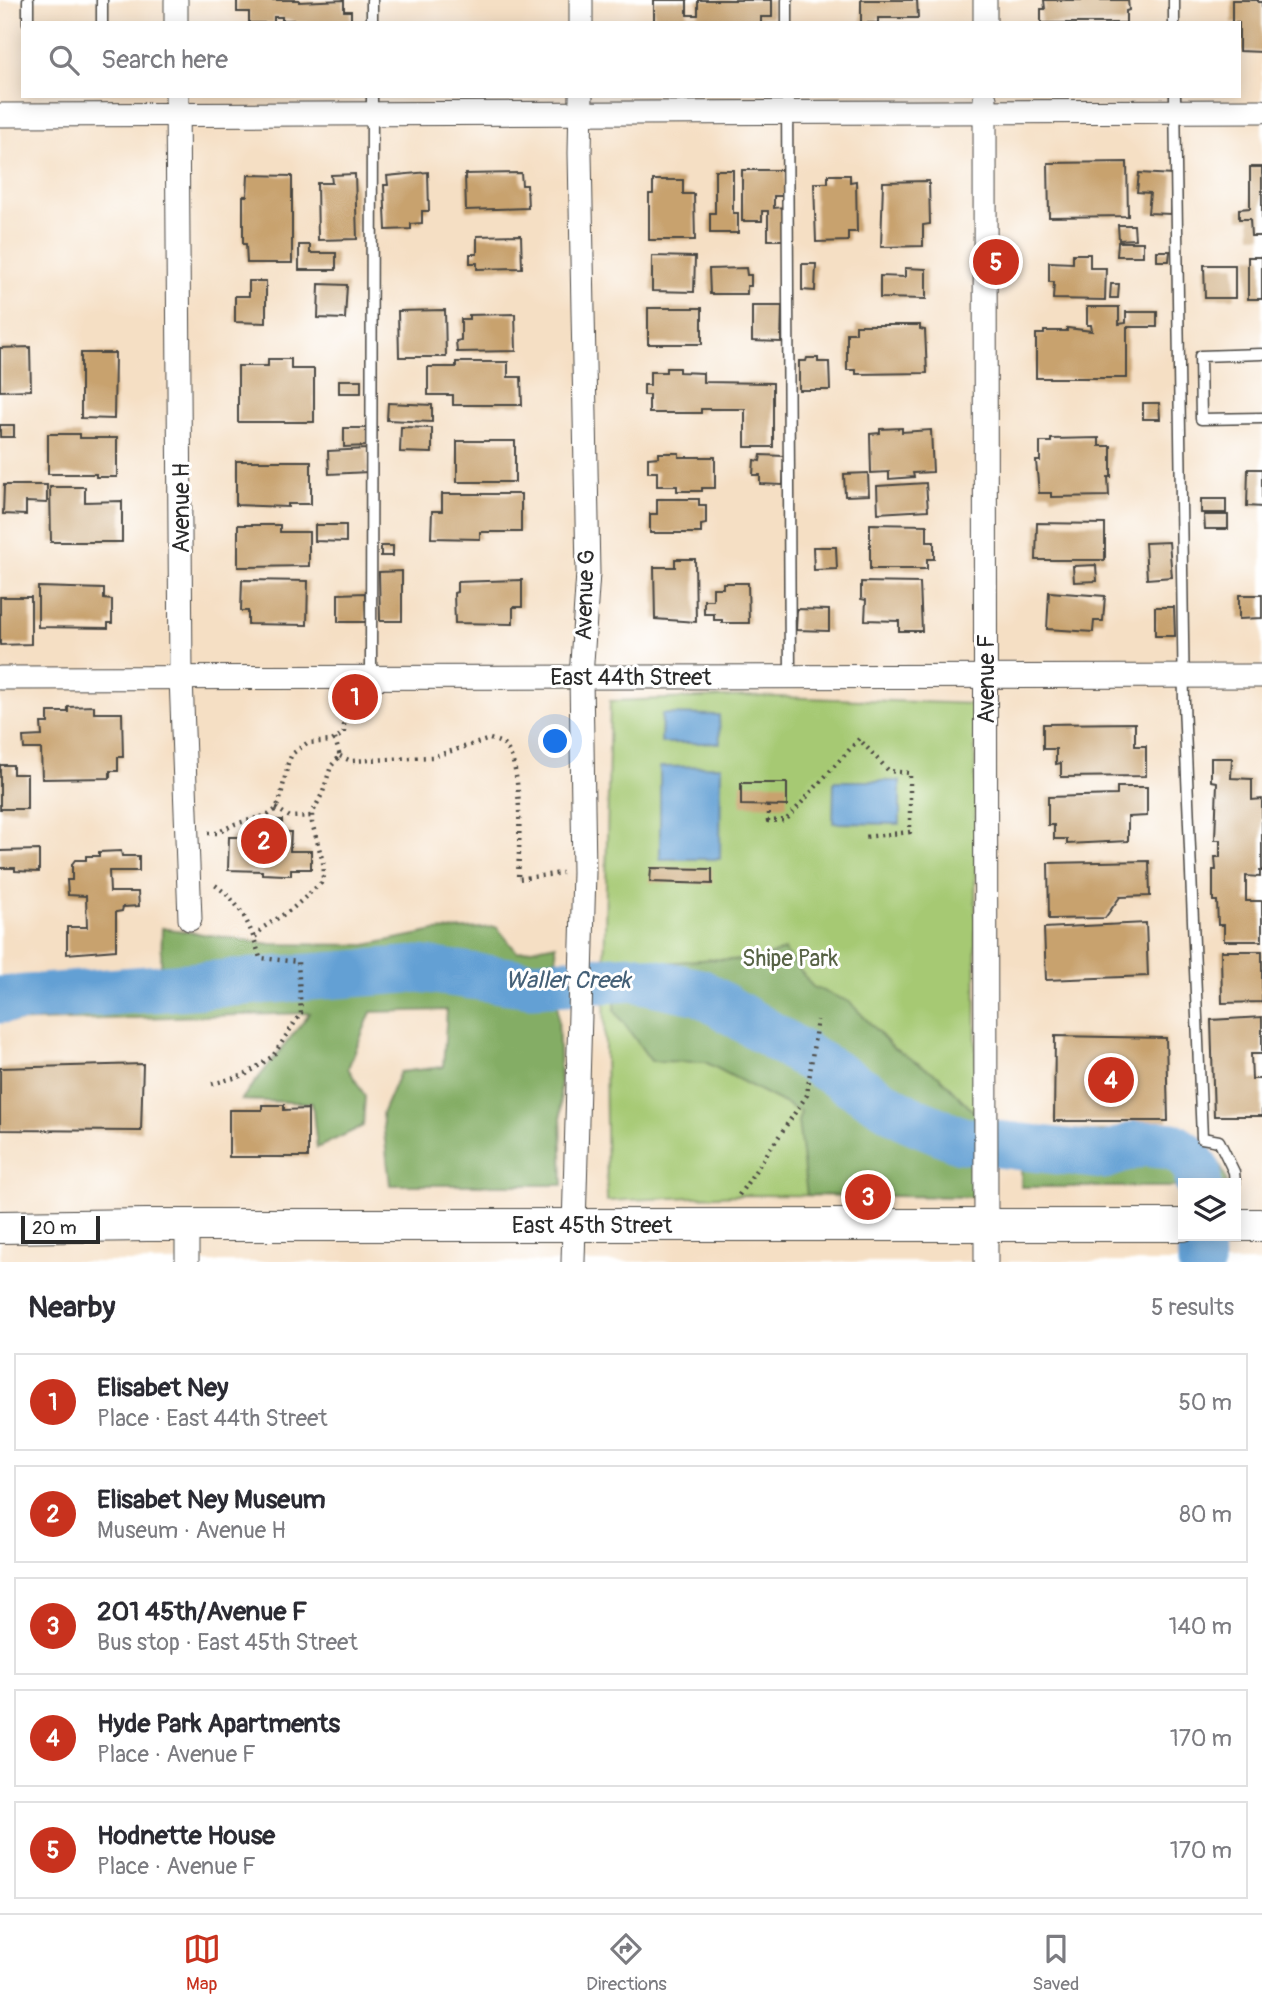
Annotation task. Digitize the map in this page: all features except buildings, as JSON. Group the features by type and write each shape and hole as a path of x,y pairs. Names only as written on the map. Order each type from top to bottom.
{"main road":[{"name":"East 45th Street","path":"0,1227 1178,1225"},
{"path":"1241,1225 1262,1225"}],"street":[{"path":"176,0 176,21"},
{"path":"581,0 581,21"},
{"path":"985,0 985,21"},
{"name":"Avenue F","path":"985,104 986,1262"},
{"path":"0,115 177,105 1175,104 1262,111"},
{"name":"Avenue H","path":"177,105 181,677 190,919"},
{"name":"Avenue G","path":"573,1262 584,872 581,677 588,573 581,105"},
{"name":"East 44th Street","path":"0,678 1262,676"},
{"path":"187,1225 187,1262"}],"lane":[{"path":"28,0 28,21"},
{"path":"103,0 103,21"},
{"path":"372,0 372,21"},
{"path":"787,0 787,21"},
{"path":"1174,0 1174,21"},
{"path":"787,104 790,677"},
{"path":"1175,104 1184,676 1202,1138 1219,1141 1234,1172 1234,1178"},
{"path":"371,677 372,105"},
{"path":"1262,354 1200,356 1201,419 1262,418"}],"path":[{"path":"207,833 217,832 234,824 259,820 276,808 292,754 307,743 332,741 344,733 344,695"},
{"path":"335,738 340,756"},
{"path":"340,756 351,761 432,757 490,739 500,742 510,754 518,788 518,878 584,872"},
{"path":"768,806 768,821 786,820 859,739 889,771 910,773 910,832 866,837"},
{"path":"255,938 264,927 306,899 321,883 323,862 312,816 331,766 340,756"},
{"path":"276,808 296,819 312,816"},
{"path":"188,866 227,892 251,925 260,958 298,962 301,1013 273,1056 245,1075 212,1084"},
{"path":"739,1195 807,1095 817,1020"}],"green space":[{"name":"Shipe Park","path":"749,696 975,704 976,1154 930,1196 739,1195 607,1201 604,975 610,701"},
{"path":"497,927 517,952 556,944 563,1185 390,1185 382,1114 400,1072 443,1067 447,1010 371,1012 348,1068 365,1096 363,1126 317,1148 312,1103 241,1100 310,1013 0,1022 0,980 161,969 162,928 271,944 366,945 435,931"},
{"path":"784,950 813,987 850,1002 893,1048 939,1076 976,1114 973,1197 807,1195 798,1121 801,1112 705,1062 651,1061 615,1011 616,967 713,959 755,961"},
{"path":"1022,1130 1163,1131 1180,1134 1208,1149 1219,1163 1225,1178 1178,1178 1178,1187 1021,1187"}],"water":[{"path":"662,714 719,715 720,743 661,743"},
{"path":"721,766 720,859 660,859 660,767"},
{"path":"834,781 900,781 900,824 833,823"}],"waterway":[{"name":"Waller Creek","path":"0,1000 419,969 531,984 633,978 700,992 908,1118 961,1140 1104,1156 1142,1143 1173,1146 1188,1156 1198,1172 1198,1178"},
{"name":"Waller Creek","path":"1200,1241 1201,1262"}],"place":[{"name":"Hodnette House","path":"996,262"},
{"name":"Elisabet Ney","path":"355,697"},
{"name":"Elisabet Ney Museum","path":"264,841"},
{"name":"Hyde Park Apartments","path":"1111,1080"},
{"name":"201 45th/Avenue F","path":"868,1197"}]}
